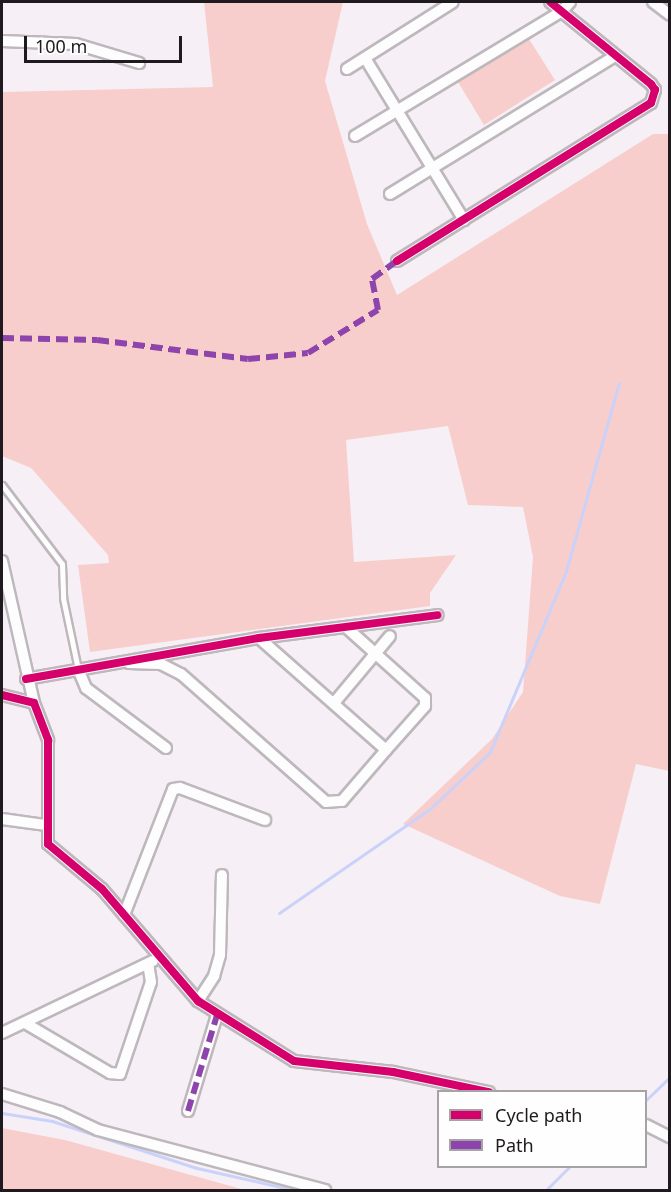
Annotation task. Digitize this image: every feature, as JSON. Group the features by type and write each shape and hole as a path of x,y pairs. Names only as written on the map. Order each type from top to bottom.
{"street":[{"path":"348,69 453,2"},
{"path":"398,261 651,103 655,90 651,84 614,57 550,2"},
{"path":"355,136 562,11 570,2"},
{"path":"653,2 669,15"},
{"path":"2,41 76,44 139,63"},
{"path":"390,194 614,57"},
{"path":"365,58 464,220"},
{"path":"2,561 26,679 50,754 45,825 54,853 102,889 198,1001 217,1016 308,1065 393,1072 479,1090"},
{"path":"26,679 120,660 259,638 438,615"},
{"path":"120,660 169,666 326,802 342,801 426,701 346,627"},
{"path":"334,703 390,636"},
{"path":"259,638 386,750"},
{"path":"78,669 86,688 166,748"},
{"path":"2,695 34,703"},
{"path":"124,915 173,789 265,820"},
{"path":"2,819 45,825"},
{"path":"198,1001 220,955 222,875"},
{"path":"2,1033 160,958"},
{"path":"25,1023 110,1073 120,1074 151,982 148,963"},
{"path":"188,1111 217,1016"},
{"path":"2,1094 60,1112 98,1130 325,1191"},
{"path":"647,1126 669,1137"}],"lane":[{"path":"2,485 62,564 63,598 78,669"}],"shaded area":[{"path":"204,2 343,2 325,81 367,224 397,295 653,134 669,134 669,771 636,764 600,904 560,896 403,824 492,739 523,692 533,557 523,507 468,505 448,426 346,440 354,562 456,555 430,593 430,606 90,652 78,565 109,563 108,555 31,468 2,456 2,92 213,87"},
{"path":"529,39 555,80 484,125 458,82"},
{"path":"2,1128 65,1140 245,1190 2,1190"}],"waterway":[{"path":"279,913 430,809 490,752 566,571 619,383"},
{"path":"647,1099 670,1077"},
{"path":"2,1113 52,1121 197,1168 294,1190"},
{"path":"546,1190 568,1168"}],"marked path":[{"path":"2,338 97,340 248,359 308,353 378,310 372,279 397,261"},
{"path":"188,1111 217,1015"}],"cycle path":[{"path":"397,261 651,103 655,90 651,84 550,2"},
{"path":"26,679 259,638 438,615"},
{"path":"2,695 34,703 48,740 48,844 102,889 198,1001 294,1061 393,1072 479,1090"}]}
